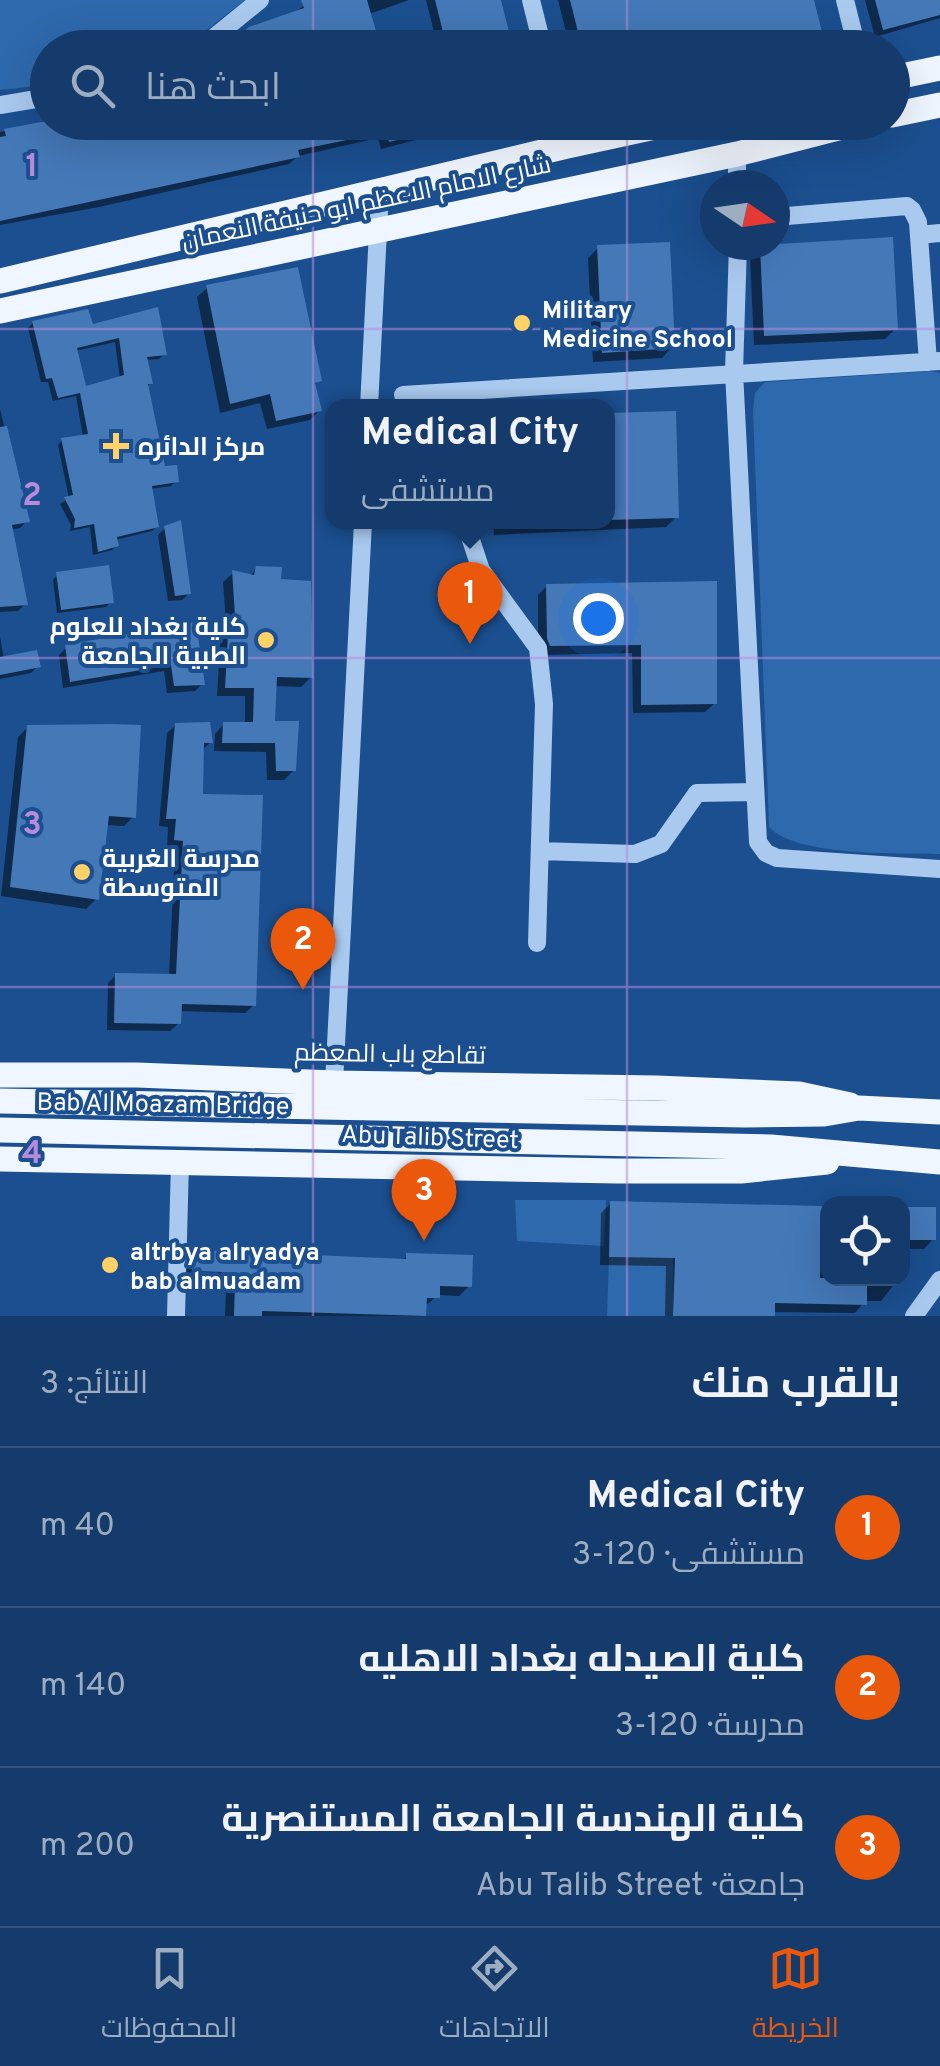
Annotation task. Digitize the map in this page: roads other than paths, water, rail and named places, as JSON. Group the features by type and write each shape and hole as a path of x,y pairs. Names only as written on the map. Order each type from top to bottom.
{"main road":[{"path":"910,74 940,68"},
{"path":"910,111 940,105"},
{"name":"شارع الامام الاعظم ابو حنيفة النعمان","path":"0,280 380,192 545,140"},
{"name":"شارع الامام الاعظم ابو حنيفة النعمان","path":"0,311 791,140"},
{"name":"تقاطع باب المعظم","path":"0,1075 137,1075 779,1093 820,1097 859,1108"},
{"name":"Bab Al Moazam Bridge","path":"0,1101 745,1115 824,1114 859,1108"},
{"path":"859,1108 940,1112"},
{"name":"Bab Al Moazam Bridge","path":"0,1130 745,1147"},
{"name":"Abu Talib Street","path":"745,1147 940,1162"},
{"name":"Abu Talib Street","path":"0,1159 741,1171 857,1156"}],"street":[{"path":"222,30 260,0"},
{"path":"531,0 538,30"},
{"path":"845,0 852,30"},
{"path":"0,106 30,101"},
{"path":"736,154 737,170"},
{"path":"369,399 380,192"},
{"path":"464,399 734,372 934,362 916,216 907,206 790,217"},
{"path":"919,235 940,233"},
{"path":"738,260 734,372 758,842 778,858 940,869"},
{"path":"403,396 441,399"},
{"path":"334,1083 363,529"},
{"path":"468,529 481,570 538,648 544,704 537,943"},
{"path":"540,851 635,854 661,844 697,792 755,792"},
{"path":"176,1316 180,1161"},
{"path":"914,1316 940,1280"}],"place":[{"name":"Military Medicine School","path":"522,323"},
{"name":"مركز الدائره","path":"116,446"},
{"name":"كلية بغداد للعلوم الطبية الجامعة","path":"266,640"},
{"name":"Medical City","path":"470,644"},
{"name":"مدرسة الغربية المتوسطة","path":"82,872"},
{"name":"كلية الصيدله بغداد الاهليه","path":"303,990"},
{"name":"كلية الهندسة الجامعة المستنصرية","path":"424,1241"},
{"name":"altrbya alryadya bab almuadam","path":"110,1265"}]}
